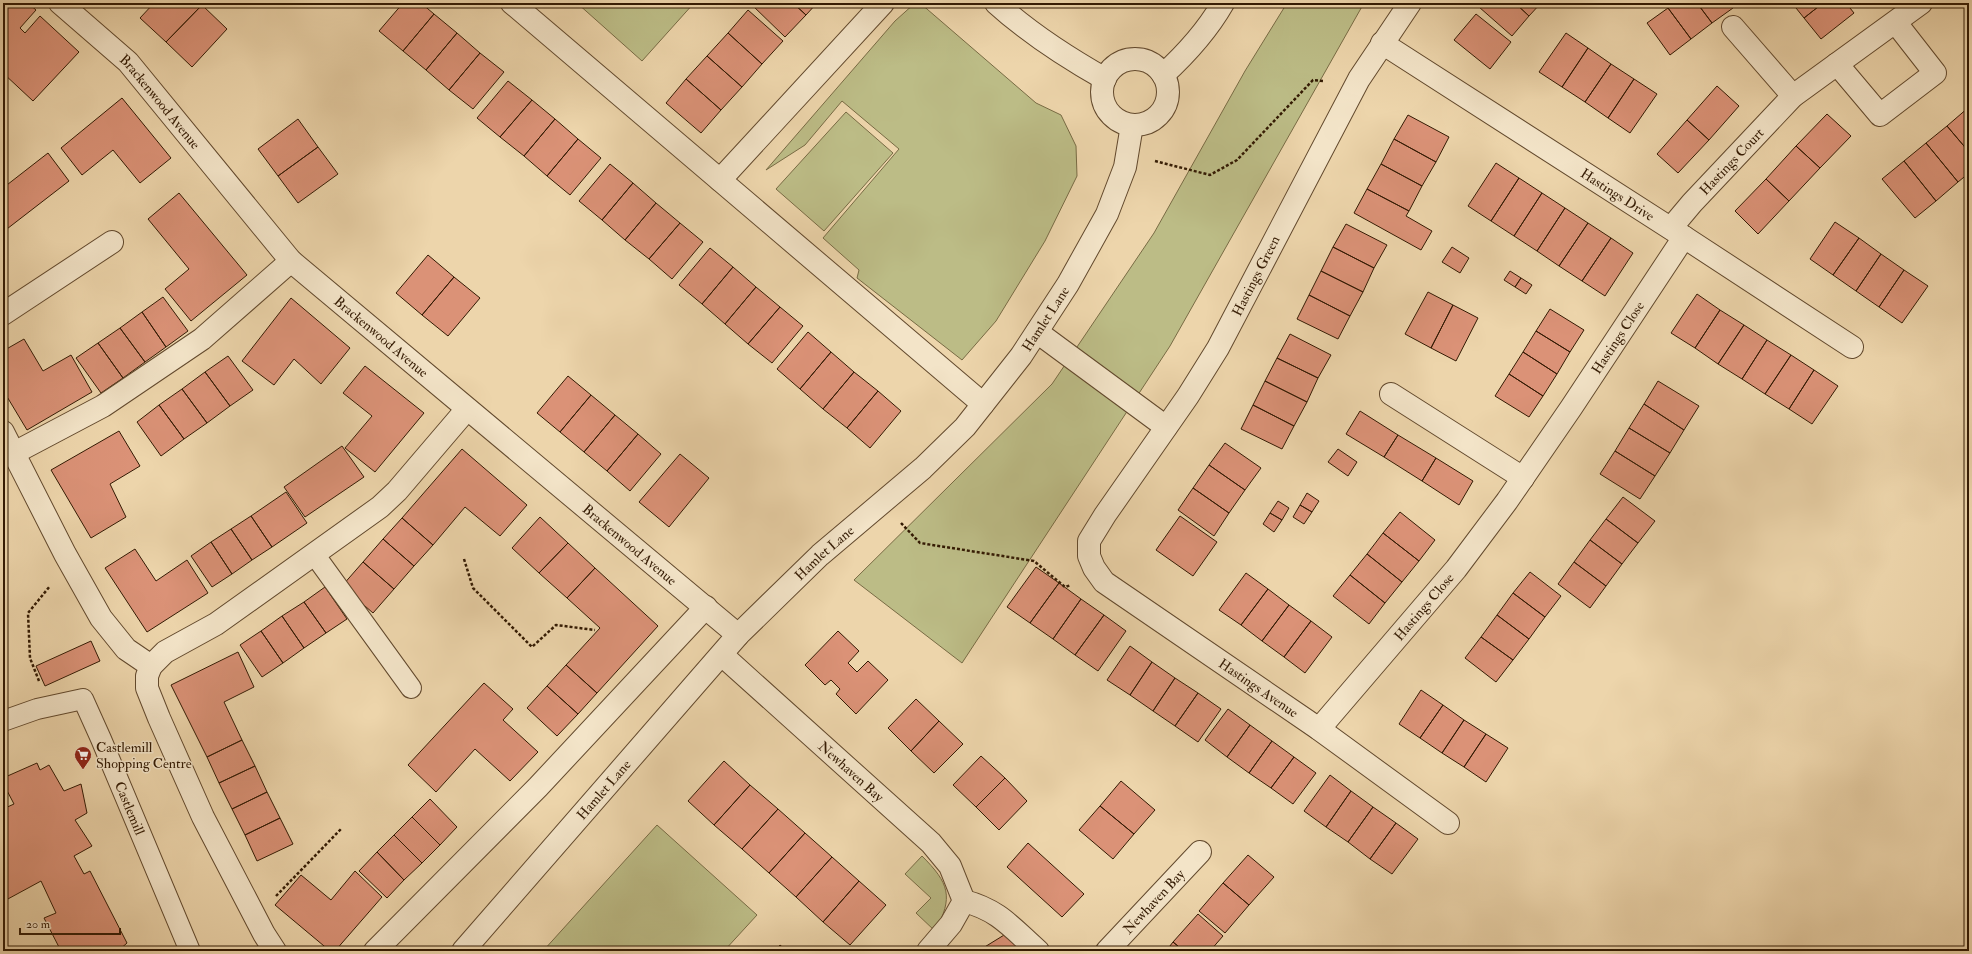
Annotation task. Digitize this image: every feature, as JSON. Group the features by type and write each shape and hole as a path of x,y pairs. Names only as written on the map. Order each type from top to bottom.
{"street":[{"name":"Brackenwood Avenue","path":"60,3 128,62 291,261 738,635"},
{"path":"512,3 983,404"},
{"path":"720,180 883,3"},
{"path":"996,3 1016,21 1066,57 1105,79"},
{"path":"1163,75 1190,50 1213,21 1223,3"},
{"name":"Hastings Green","path":"1089,541 1104,515 1166,427 1218,348 1353,90 1382,43 1410,3"},
{"name":"Hastings Court","path":"1677,232 1692,203 1793,96 1896,23 1921,3"},
{"path":"1837,64 1880,115 1935,73 1896,23"},
{"path":"1733,27 1793,96"},
{"name":"Hastings Drive","path":"1382,43 1677,232 1852,347"},
{"path":"1138,59 1148,62 1157,67 1163,75 1167,85 1165,105 1152,120 1142,124 1132,125 1118,119 1107,109 1103,99 1102,89 1105,79 1110,70 1118,63 1138,59"},
{"name":"Hamlet Lane","path":"463,951 738,635 820,555 882,503 965,427 1021,356 1068,284 1106,214 1125,167 1132,125"},
{"name":"Hastings Close","path":"1319,729 1456,569 1523,478 1646,297 1677,232"},
{"path":"3,314 112,242"},
{"path":"14,453 103,406 202,339 291,261"},
{"path":"1037,332 1166,427"},
{"path":"1391,394 1523,478"},
{"path":"275,951 253,913 203,817 159,718 147,688 146,676 151,666 165,652 216,624 380,507 397,491 467,409"},
{"path":"3,432 69,561 101,618 126,649 151,666"},
{"name":"Hastings Avenue","path":"1089,541 1089,556 1094,568 1104,582 1319,729 1448,823"},
{"path":"375,951 538,787 706,607"},
{"name":"Newhaven Bay","path":"722,655 931,843 950,866 964,901"},
{"name":"Newhaven Bay","path":"1107,951 1200,852"},
{"path":"928,951 951,924 964,901 980,905 996,913 1038,951"}],"lane":[{"path":"314,554 411,688"},
{"name":"Castlemill","path":"3,721 49,706 83,699 190,951"}],"path":[{"path":"1127,155 1210,175 1237,160 1313,80 1332,82 1353,90"},
{"path":"882,503 920,543 1034,561 1065,587 1100,576"},
{"path":"464,559 473,588 532,647 556,625 595,630"},
{"path":"49,706 30,658 28,613 69,561"},
{"path":"253,913 269,903 341,829"}],"green space":[{"path":"577,3 694,3 642,61"},
{"path":"915,3 920,3 1036,103 1061,115 1076,146 1077,176 1045,241 996,321 962,360 857,278 859,270 823,238 899,149 842,101 805,145 766,170 895,21"},
{"path":"1287,3 1364,3 1170,346 962,663 854,580 1052,384 1154,233 1245,71"},
{"path":"846,112 893,153 824,231 776,189"},
{"path":"657,825 757,915 724,951 543,951"},
{"path":"922,856 938,874 946,891 945,909 935,931 916,913 931,898 905,874"}],"building":[{"path":"3,3 28,3 36,10 20,28 25,33 40,16 79,52 33,101 3,73"},
{"path":"154,3 200,3 202,5 166,42 140,18"},
{"path":"403,3 421,3 434,14 403,51 379,31"},
{"path":"753,3 793,3 806,15 785,37 752,5"},
{"path":"793,3 817,3 806,15"},
{"path":"1482,3 1515,3 1529,16 1512,36 1479,7"},
{"path":"1515,3 1541,3 1529,16"},
{"path":"1674,3 1697,3 1712,23 1691,39 1668,8"},
{"path":"1697,3 1730,3 1733,8 1712,23"},
{"path":"1792,3 1823,3 1804,18"},
{"path":"1823,3 1846,3 1854,13 1821,39 1804,18"},
{"path":"202,5 227,29 192,67 166,42"},
{"path":"1668,8 1691,39 1670,55 1647,23"},
{"path":"748,10 783,41 762,64 728,33"},
{"path":"434,14 457,33 426,70 403,51"},
{"path":"1476,14 1511,42 1490,69 1454,40"},
{"path":"457,33 480,53 449,90 426,70"},
{"path":"728,33 762,64 742,87 707,56"},
{"path":"1566,33 1588,48 1562,87 1539,72"},
{"path":"1588,48 1611,64 1585,102 1562,87"},
{"path":"480,53 504,72 473,109 449,90"},
{"path":"707,56 742,87 721,110 686,79"},
{"path":"1611,64 1634,79 1608,118 1585,102"},
{"path":"686,79 721,110 701,133 666,103"},
{"path":"1634,79 1657,94 1630,133 1608,118"},
{"path":"508,81 532,100 500,137 477,118"},
{"path":"1717,86 1739,106 1709,140 1687,120"},
{"path":"122,98 171,158 140,183 113,150 82,175 61,148"},
{"path":"532,100 555,119 524,156 500,137"},
{"path":"1969,107 1969,152 1947,126"},
{"path":"1827,114 1851,136 1820,168 1796,146"},
{"path":"1408,115 1449,137 1436,162 1394,139"},
{"path":"298,119 318,147 278,176 258,149"},
{"path":"555,119 578,139 547,176 524,156"},
{"path":"1687,120 1709,140 1678,173 1657,154"},
{"path":"1947,126 1969,152 1969,173 1958,182 1926,143"},
{"path":"578,139 601,158 570,195 547,176"},
{"path":"1394,139 1436,162 1422,186 1381,164"},
{"path":"1926,143 1958,182 1936,201 1904,161"},
{"path":"1796,146 1820,168 1789,201 1766,179"},
{"path":"318,147 338,174 298,203 278,176"},
{"path":"48,153 69,181 3,232 3,188"},
{"path":"1904,161 1936,201 1915,218 1882,179"},
{"path":"1496,163 1519,178 1491,221 1468,206"},
{"path":"610,164 633,183 602,220 579,201"},
{"path":"1381,164 1422,186 1409,211 1367,189"},
{"path":"1519,178 1542,193 1514,236 1491,221"},
{"path":"1766,179 1789,201 1758,234 1735,211"},
{"path":"633,183 656,203 625,240 602,220"},
{"path":"1367,189 1409,211 1406,216 1432,231 1421,250 1354,213"},
{"path":"179,193 247,275 191,321 165,289 189,269 148,219"},
{"path":"1542,193 1565,208 1537,251 1514,236"},
{"path":"656,203 680,223 649,259 625,240"},
{"path":"1565,208 1588,223 1559,266 1537,251"},
{"path":"1835,222 1859,238 1833,275 1810,259"},
{"path":"680,223 703,242 672,279 649,259"},
{"path":"1588,223 1611,238 1582,281 1559,266"},
{"path":"1346,224 1387,245 1374,268 1333,247"},
{"path":"1611,238 1633,253 1605,296 1582,281"},
{"path":"1859,238 1881,254 1856,291 1833,275"},
{"path":"1333,247 1374,268 1363,292 1321,271"},
{"path":"1452,247 1469,258 1460,273 1442,262"},
{"path":"710,248 733,267 702,304 679,285"},
{"path":"1881,254 1904,270 1879,307 1856,291"},
{"path":"428,255 454,277 422,315 396,293"},
{"path":"733,267 756,287 725,324 702,304"},
{"path":"1904,270 1928,286 1902,323 1879,307"},
{"path":"1321,271 1363,292 1350,316 1309,295"},
{"path":"1510,271 1521,278 1515,287 1504,280"},
{"path":"454,277 480,298 448,336 422,315"},
{"path":"1521,278 1532,285 1526,294 1515,287"},
{"path":"756,287 780,307 748,344 725,324"},
{"path":"1428,292 1453,305 1431,348 1405,334"},
{"path":"1697,294 1720,310 1695,348 1671,333"},
{"path":"1309,295 1350,316 1338,339 1297,319"},
{"path":"163,297 188,331 166,347 142,312"},
{"path":"291,298 350,348 321,384 294,359 274,385 242,361"},
{"path":"1453,305 1478,318 1456,361 1431,348"},
{"path":"780,307 803,326 772,363 748,344"},
{"path":"1550,309 1584,330 1570,352 1536,331"},
{"path":"1720,310 1744,325 1718,364 1695,348"},
{"path":"142,312 166,347 145,362 120,328"},
{"path":"1744,325 1767,340 1742,379 1718,364"},
{"path":"120,328 145,362 123,378 98,343"},
{"path":"1536,331 1570,352 1557,374 1523,352"},
{"path":"808,332 831,352 800,389 777,369"},
{"path":"1290,334 1331,355 1318,378 1277,358"},
{"path":"24,339 43,371 71,355 92,392 27,430 3,390 3,351"},
{"path":"1767,340 1791,355 1765,394 1742,379"},
{"path":"98,343 123,378 101,393 76,358"},
{"path":"831,352 854,372 823,409 800,389"},
{"path":"1523,352 1557,374 1543,396 1509,374"},
{"path":"1791,355 1814,370 1789,409 1765,394"},
{"path":"228,356 253,390 230,406 205,372"},
{"path":"1277,358 1318,378 1307,402 1265,381"},
{"path":"365,366 424,413 375,472 345,448 372,416 343,393"},
{"path":"1814,370 1838,386 1812,424 1789,409"},
{"path":"205,372 230,406 207,423 182,389"},
{"path":"854,372 878,391 847,428 823,409"},
{"path":"1509,374 1543,396 1529,417 1495,396"},
{"path":"568,376 591,395 560,432 537,413"},
{"path":"1265,381 1307,402 1294,426 1253,405"},
{"path":"1658,381 1699,406 1684,430 1644,404"},
{"path":"182,389 207,423 184,439 159,405"},
{"path":"878,391 901,411 870,448 847,428"},
{"path":"591,395 615,415 584,452 560,432"},
{"path":"1644,404 1684,430 1670,453 1629,428"},
{"path":"159,405 184,439 161,456 137,422"},
{"path":"1253,405 1294,426 1282,449 1241,429"},
{"path":"1360,411 1398,435 1384,457 1346,434"},
{"path":"615,415 638,434 607,471 584,452"},
{"path":"1629,428 1670,453 1655,476 1615,451"},
{"path":"119,431 140,466 110,484 126,517 91,538 51,470"},
{"path":"638,434 661,454 630,491 607,471"},
{"path":"1398,435 1436,458 1422,481 1384,457"},
{"path":"1225,443 1261,468 1245,490 1209,465"},
{"path":"342,446 364,477 305,517 284,487"},
{"path":"462,449 527,505 500,536 465,507 433,545 402,518"},
{"path":"1338,449 1357,462 1348,476 1328,462"},
{"path":"1615,451 1655,476 1640,499 1600,474"},
{"path":"680,454 709,478 669,527 639,502"},
{"path":"1436,458 1473,481 1459,505 1422,481"},
{"path":"1209,465 1245,490 1229,513 1193,488"},
{"path":"1193,488 1229,513 1214,536 1178,510"},
{"path":"286,492 307,523 272,547 251,516"},
{"path":"1307,493 1319,501 1312,512 1300,505"},
{"path":"1623,497 1655,521 1638,543 1606,519"},
{"path":"1278,501 1289,508 1282,520 1270,513"},
{"path":"1300,505 1312,512 1304,524 1293,517"},
{"path":"1400,512 1435,540 1419,561 1383,533"},
{"path":"1270,513 1282,520 1274,532 1263,524"},
{"path":"251,516 272,547 252,560 231,529"},
{"path":"1180,516 1217,542 1193,576 1156,550"},
{"path":"540,517 568,543 539,573 512,548"},
{"path":"402,518 433,545 414,566 383,539"},
{"path":"1606,519 1638,543 1622,564 1590,540"},
{"path":"231,529 252,560 232,574 211,542"},
{"path":"1383,533 1419,561 1402,582 1367,554"},
{"path":"383,539 414,566 394,589 363,562"},
{"path":"1590,540 1622,564 1606,586 1574,562"},
{"path":"211,542 232,574 212,587 191,556"},
{"path":"568,543 595,568 567,598 539,573"},
{"path":"135,549 156,581 187,560 208,593 147,632 105,568"},
{"path":"1367,554 1402,582 1385,603 1350,575"},
{"path":"363,562 394,589 373,613 342,586"},
{"path":"1574,562 1606,586 1590,608 1558,584"},
{"path":"1036,567 1059,583 1030,623 1007,607"},
{"path":"595,568 658,626 597,693 566,665 600,628 567,598"},
{"path":"1530,572 1561,596 1545,617 1513,593"},
{"path":"1246,573 1268,589 1241,625 1219,610"},
{"path":"1350,575 1385,603 1369,624 1333,596"},
{"path":"1059,583 1081,599 1053,639 1030,623"},
{"path":"325,587 347,619 326,633 304,602"},
{"path":"1268,589 1289,605 1262,641 1241,625"},
{"path":"1513,593 1545,617 1529,639 1497,615"},
{"path":"1081,599 1104,615 1075,655 1053,639"},
{"path":"304,602 326,633 304,648 282,616"},
{"path":"1289,605 1311,621 1284,657 1262,641"},
{"path":"1104,615 1126,631 1098,671 1075,655"},
{"path":"1497,615 1529,639 1513,660 1481,637"},
{"path":"282,616 304,648 283,663 261,631"},
{"path":"1311,621 1332,637 1305,673 1284,657"},
{"path":"261,631 283,663 262,677 240,645"},
{"path":"838,631 859,651 848,663 857,672 868,661 888,680 856,714 836,694 840,689 831,680 825,685 805,665"},
{"path":"1481,637 1513,660 1496,682 1465,658"},
{"path":"91,641 100,661 45,686 36,666"},
{"path":"1130,646 1152,662 1130,695 1107,680"},
{"path":"238,652 254,687 224,702 242,740 207,757 171,685"},
{"path":"1152,662 1175,678 1153,711 1130,695"},
{"path":"566,665 597,693 578,714 547,686"},
{"path":"1175,678 1198,693 1175,726 1153,711"},
{"path":"484,683 513,709 503,720 538,752 510,781 475,749 436,792 408,765"},
{"path":"547,686 578,714 557,736 527,708"},
{"path":"1421,690 1443,705 1420,738 1399,724"},
{"path":"1198,693 1221,709 1198,742 1175,726"},
{"path":"916,699 939,721 911,751 888,728"},
{"path":"1443,705 1464,720 1442,753 1420,738"},
{"path":"1228,709 1250,725 1227,757 1205,740"},
{"path":"1464,720 1486,734 1464,767 1442,753"},
{"path":"939,721 963,744 934,773 911,751"},
{"path":"1250,725 1272,741 1249,773 1227,757"},
{"path":"1486,734 1508,748 1486,782 1464,767"},
{"path":"242,740 255,766 219,783 207,757"},
{"path":"1272,741 1294,757 1271,788 1249,773"},
{"path":"981,756 1005,778 976,807 953,785"},
{"path":"1294,757 1316,773 1293,804 1271,788"},
{"path":"724,761 750,785 714,825 688,801"},
{"path":"37,763 40,770 49,765 64,791 81,784 87,813 75,820 92,846 74,856 84,874 90,871 127,943 118,951 61,951 44,918 56,913 41,881 6,900 3,896 3,809 14,804 3,783 3,778"},
{"path":"255,766 267,792 232,809 219,783"},
{"path":"1330,775 1351,791 1326,827 1304,811"},
{"path":"1005,778 1027,801 999,830 976,807"},
{"path":"1121,781 1155,810 1134,834 1100,806"},
{"path":"750,785 778,809 742,849 714,825"},
{"path":"1351,791 1373,807 1348,842 1326,827"},
{"path":"267,792 280,818 245,835 232,809"},
{"path":"430,799 457,827 440,845 412,817"},
{"path":"1100,806 1134,834 1113,859 1079,830"},
{"path":"1373,807 1396,823 1370,859 1348,842"},
{"path":"778,809 805,833 769,873 742,849"},
{"path":"412,817 440,845 422,863 394,835"},
{"path":"280,818 293,844 257,861 245,835"},
{"path":"1396,823 1418,839 1392,874 1370,859"},
{"path":"805,833 832,857 796,897 769,873"},
{"path":"394,835 422,863 404,880 377,852"},
{"path":"1028,843 1084,894 1062,917 1007,867"},
{"path":"377,852 404,880 387,898 359,871"},
{"path":"1248,855 1274,877 1249,905 1223,883"},
{"path":"832,857 859,881 823,922 796,897"},
{"path":"355,871 382,897 335,951 330,951 275,905 301,875 331,900"},
{"path":"859,881 886,905 850,945 823,922"},
{"path":"1223,883 1249,905 1225,933 1199,911"},
{"path":"1198,914 1223,936 1210,951 1184,951 1173,942"},
{"path":"1009,932 1021,951 985,951 983,948"},
{"path":"1173,942 1184,951 1166,951"},
{"path":"780,945 787,951 775,951"}],"place":[{"name":"Castlemill Shopping Centre","path":"83,770"}]}
